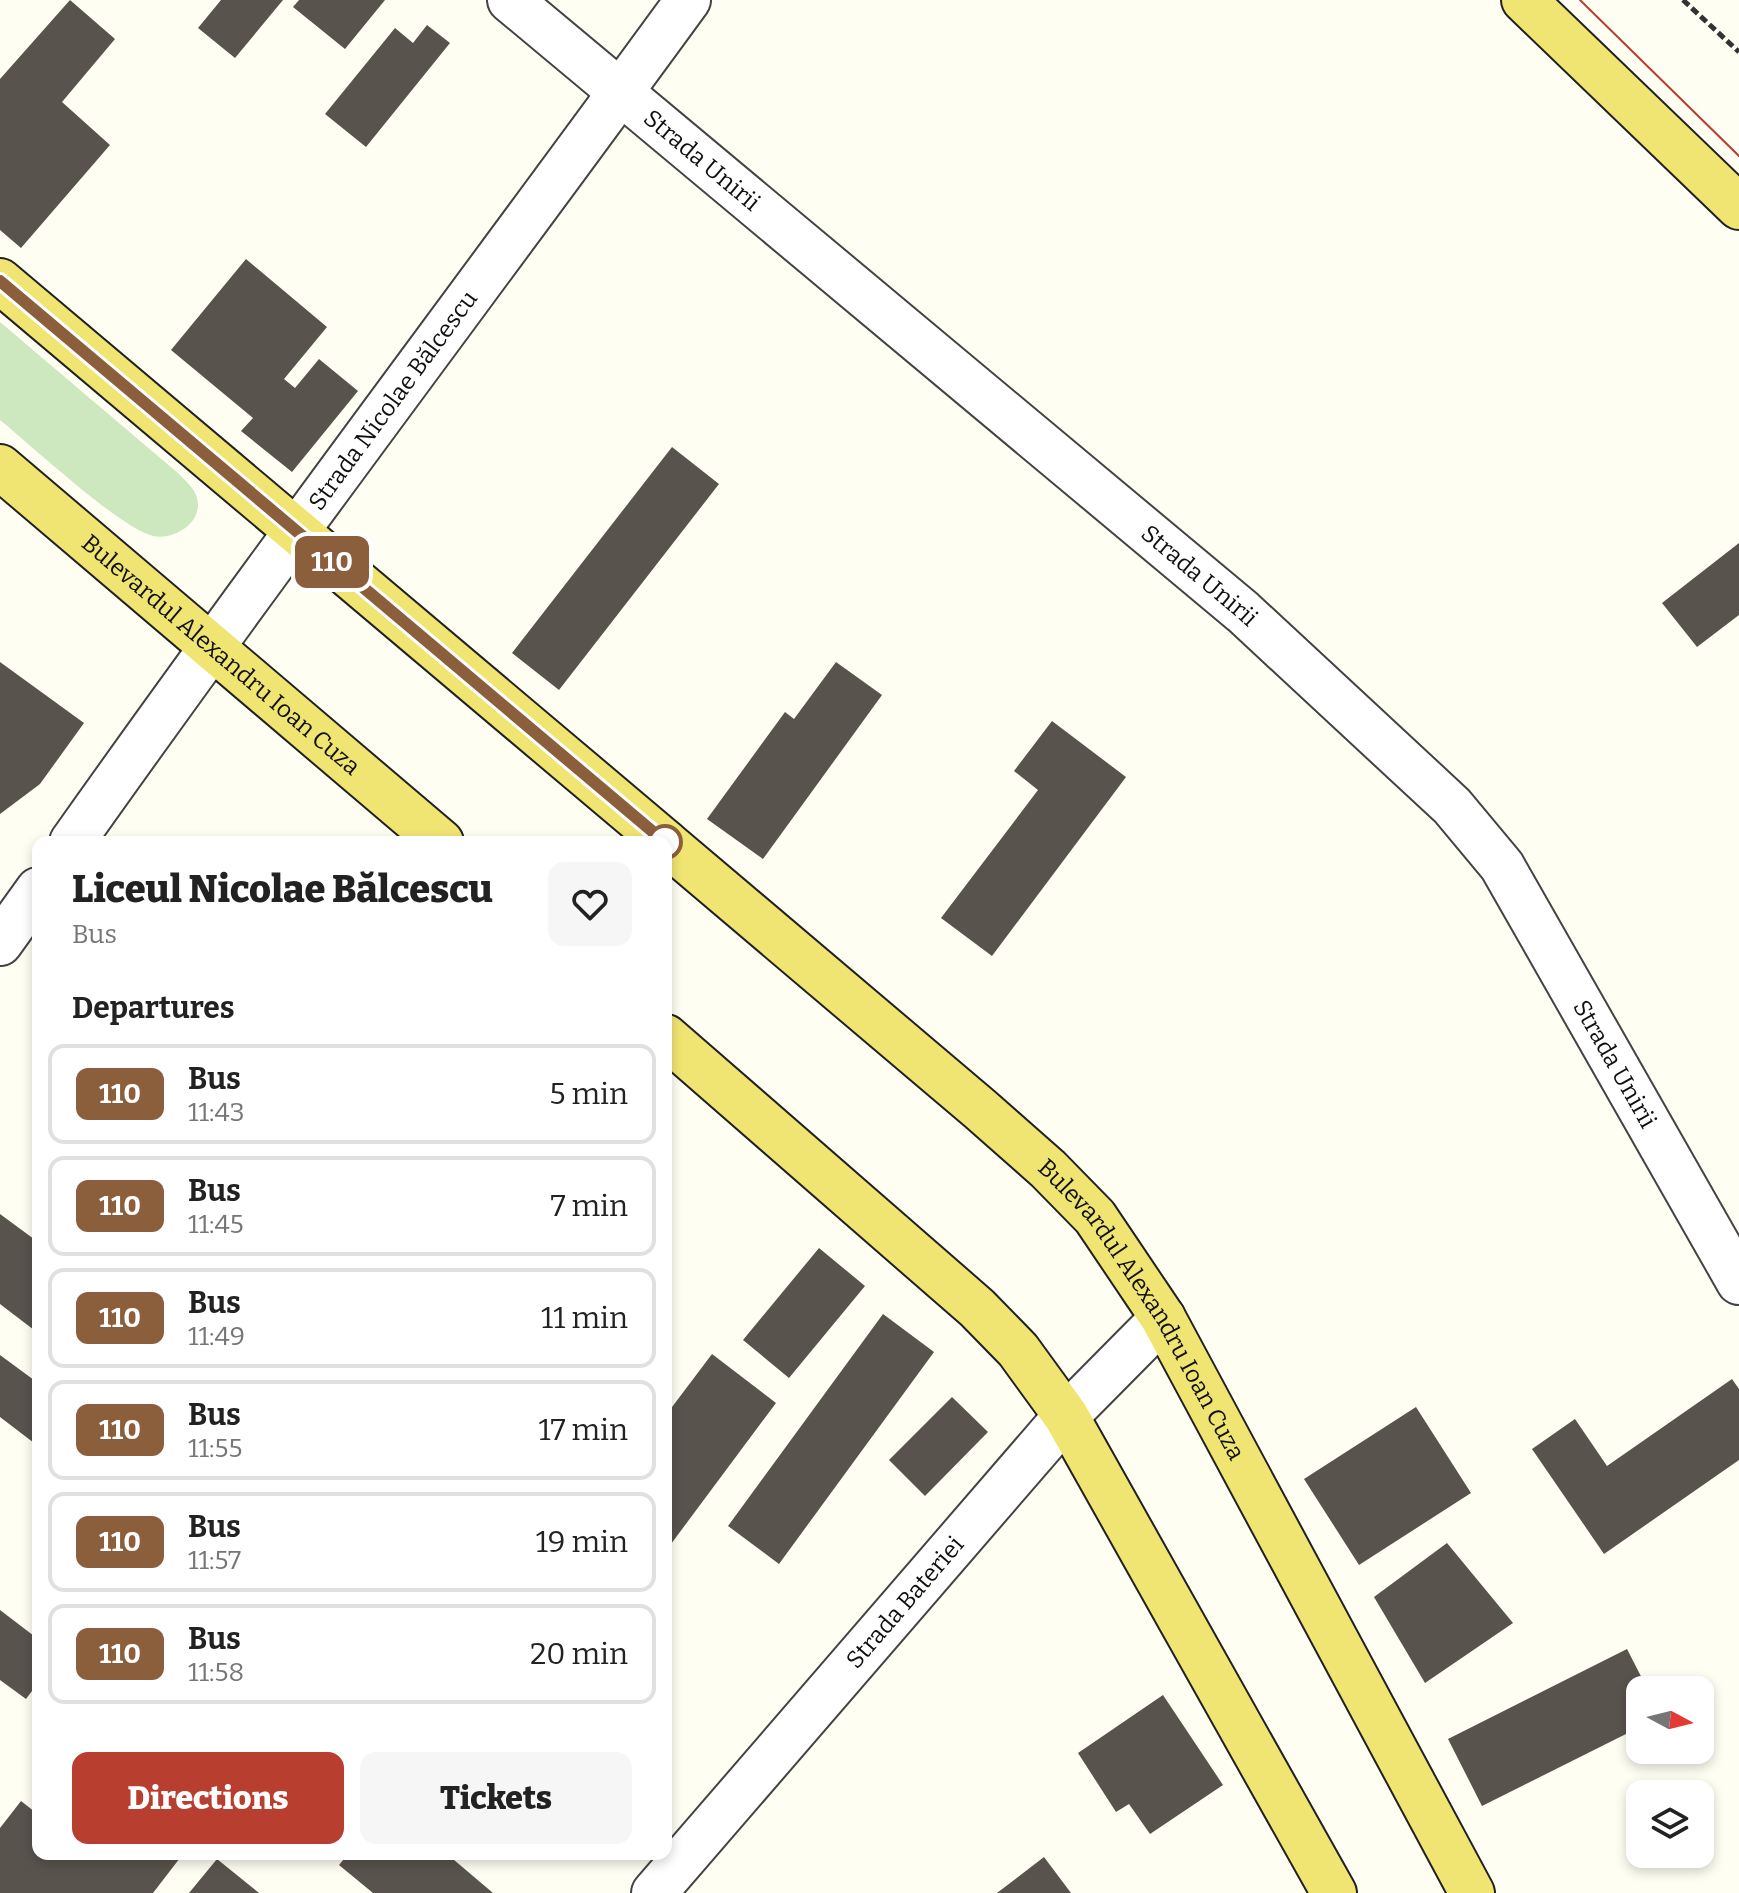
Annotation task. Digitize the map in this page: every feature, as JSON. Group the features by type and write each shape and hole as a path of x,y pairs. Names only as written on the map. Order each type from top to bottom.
{"main road":[{"path":"1524,0 1739,207"},
{"name":"Bulevardul Alexandru Ioan Cuza","path":"0,281 659,836"},
{"name":"Bulevardul Alexandru Ioan Cuza","path":"0,467 434,836"},
{"name":"Bulevardul Alexandru Ioan Cuza","path":"672,847 1048,1169 1095,1217 1163,1318 1472,1893"},
{"path":"672,1042 977,1308 1018,1350 1066,1416 1334,1893"}],"street":[{"name":"Strada Unirii","path":"510,0 1243,612 1452,806 1502,866 1739,1282"},
{"name":"Strada Nicolae Bălcescu","path":"76,836 211,645 299,532 688,0"},
{"path":"0,943 32,898"},
{"name":"Strada Bateriei","path":"654,1893 1066,1416 1163,1318"}],"path":[{"path":"1683,0 1739,52"}],"green space":[{"path":"0,322 190,485 198,503 188,526 162,537 138,530 98,502 0,420"}],"building":[{"path":"70,0 115,39 62,102 110,145 21,248 0,230 0,79"},
{"path":"221,0 283,0 235,58 198,28"},
{"path":"299,0 385,0 345,49 293,7"},
{"path":"427,25 450,43 366,147 325,114 395,28 413,43"},
{"path":"246,259 327,327 284,379 295,388 319,359 358,391 292,472 241,431 253,418 171,350"},
{"path":"672,447 719,484 559,690 512,653"},
{"path":"1739,543 1739,615 1697,647 1662,603"},
{"path":"0,662 84,723 40,784 0,814"},
{"path":"836,662 882,695 763,859 707,819 785,712 794,719"},
{"path":"1052,721 1126,777 992,956 941,918 1038,790 1014,771"},
{"path":"0,1214 32,1238 32,1328 0,1304"},
{"path":"819,1248 865,1286 789,1378 743,1340"},
{"path":"883,1314 934,1352 779,1564 728,1526"},
{"path":"712,1354 776,1403 672,1543 672,1407"},
{"path":"0,1355 32,1379 32,1441 0,1417"},
{"path":"1732,1379 1739,1389 1739,1460 1604,1554 1532,1449 1575,1419 1607,1466"},
{"path":"952,1397 988,1432 925,1496 889,1460"},
{"path":"1416,1407 1471,1493 1359,1565 1304,1479"},
{"path":"1447,1543 1513,1623 1425,1683 1374,1597"},
{"path":"0,1610 32,1634 32,1691 26,1699 0,1680"},
{"path":"1627,1649 1641,1676 1626,1676 1626,1734 1482,1806 1448,1739"},
{"path":"1163,1695 1223,1785 1150,1834 1129,1804 1116,1812 1078,1753"},
{"path":"21,1801 32,1810 32,1860 178,1860 153,1893 0,1893 0,1828"},
{"path":"1044,1857 1071,1893 997,1893"},
{"path":"218,1860 259,1893 189,1893"},
{"path":"343,1860 454,1860 493,1893 373,1893 339,1865"}],"tram line":[{"path":"1580,0 1739,156"}],"bus line":[{"name":"110","path":"0,281 658,836"}]}
